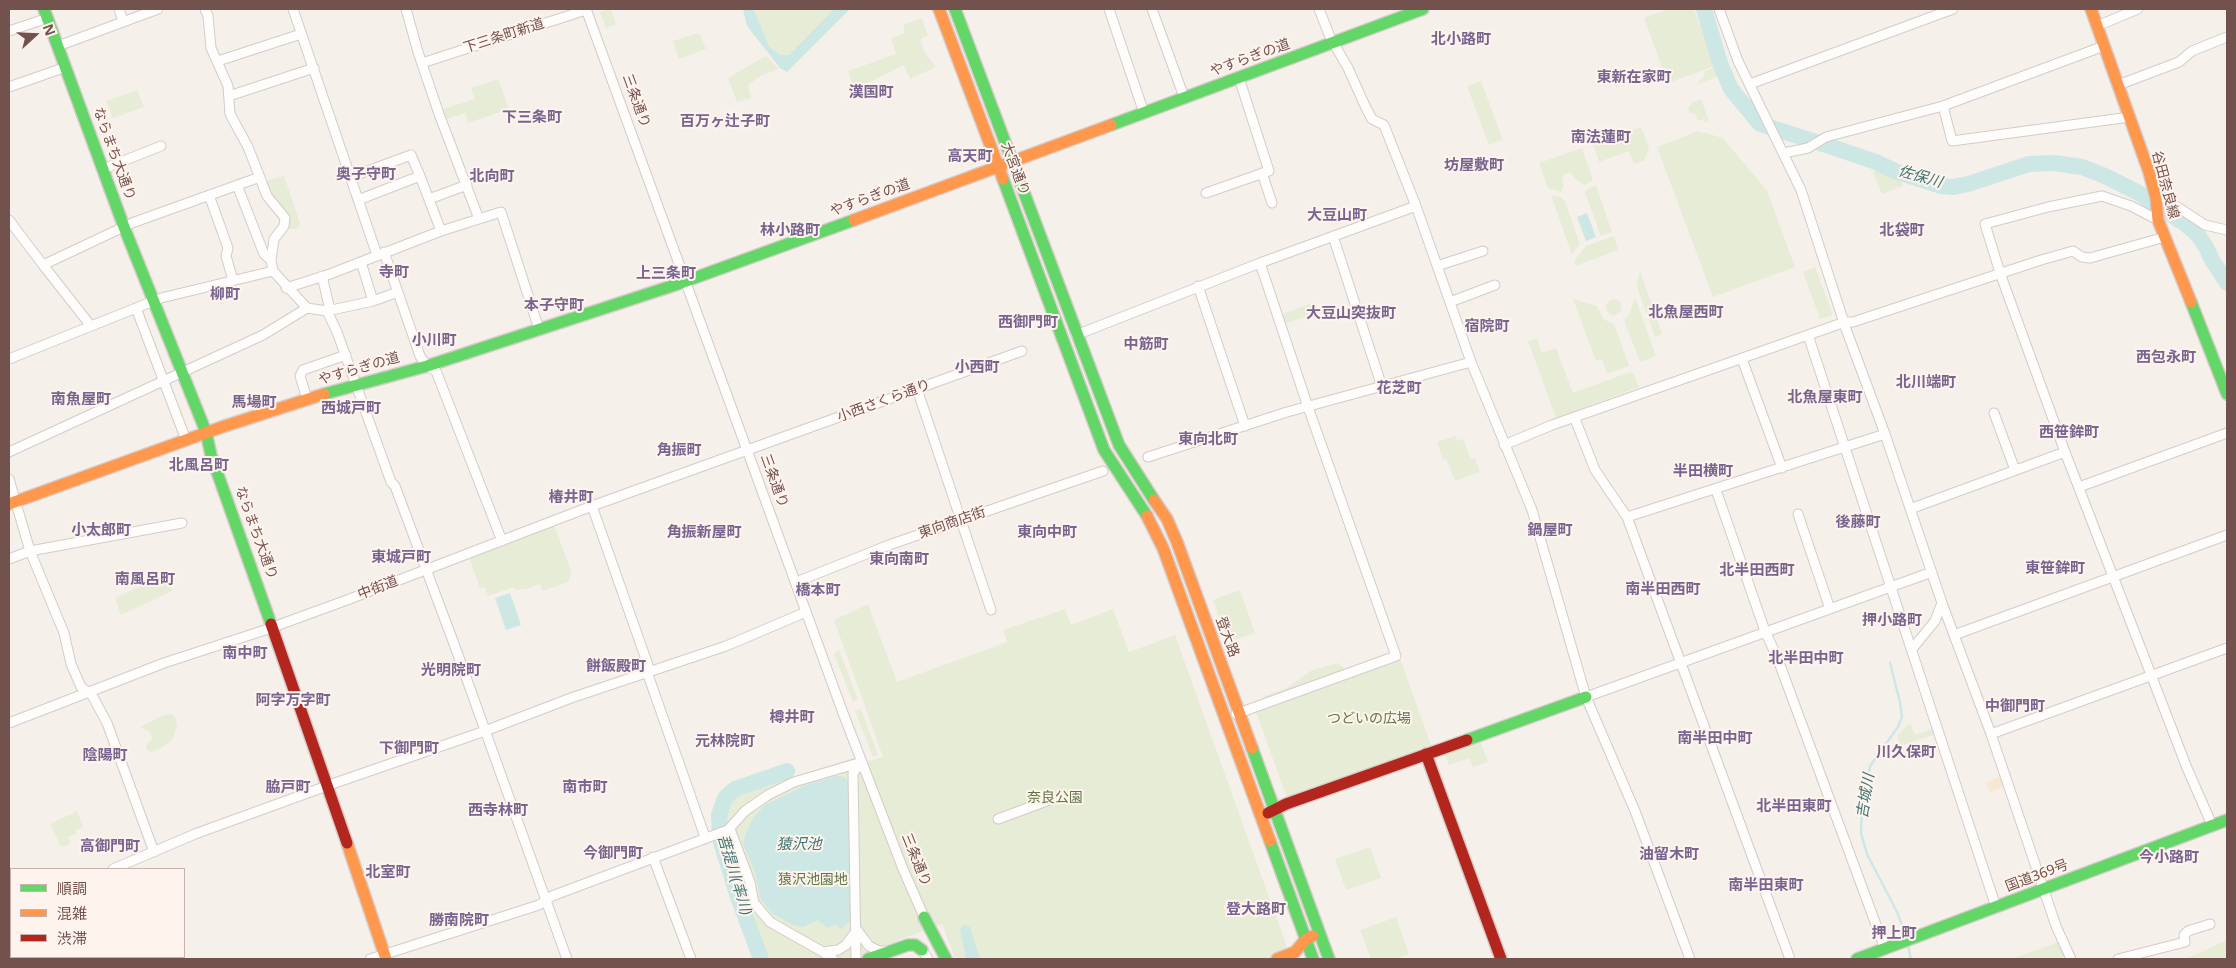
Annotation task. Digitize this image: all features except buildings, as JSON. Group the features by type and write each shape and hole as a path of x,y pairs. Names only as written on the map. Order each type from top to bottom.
{"main road":[{"name":"大宮通り","path":"939,9 1063,340"},
{"name":"大宮通り","path":"955,9 1014,162 1076,335"},
{"name":"やすらぎの道","path":"12,503 206,432 307,399 428,366 684,282 1014,162 1423,9"},
{"name":"谷田奈良線","path":"2091,9 2155,195 2157,219 2227,394"},
{"name":"ならまち大通り","path":"46,13 124,227 206,432 211,455 273,627 386,957"},
{"name":"登大路","path":"1076,335 1119,445 1167,519 1177,542 1329,959"},
{"path":"1063,340 1104,450 1153,525 1163,548 1313,959"},
{"path":"1163,548 1177,542"},
{"path":"1261,816 1286,804 1586,697"},
{"path":"1426,754 1501,959"},
{"name":"国道369号","path":"1857,959 2227,820"},
{"name":"三条通り","path":"924,917 946,959"},
{"path":"1277,959 1295,952 1306,939 1320,934"},
{"path":"868,959 908,945 916,945 925,954"}],"street":[{"path":"119,9 123,21"},
{"path":"58,46 158,9"},
{"path":"206,9 211,48 228,86 230,114 248,147 267,196 285,218 284,226 274,240 271,260 273,271 286,288 307,308 328,311 373,301 398,292"},
{"path":"293,9 358,200 398,292 420,356 428,366 436,371 502,541"},
{"path":"406,9 422,63 479,219"},
{"name":"下三条町新道","path":"422,63 586,9"},
{"name":"三条通り","path":"586,9 684,282 806,612 903,869 924,917"},
{"path":"1108,9 1144,113"},
{"path":"1152,9 1184,97"},
{"path":"1320,9 1330,37 1372,119 1384,125 1416,206 1471,362 1532,510 1586,697 1635,811 1690,959"},
{"path":"1720,9 1738,61 1801,190 1942,603 1991,734 2056,926 2071,959"},
{"path":"1750,84 1953,9"},
{"path":"2097,26 2138,9"},
{"path":"9,31 46,13"},
{"path":"218,61 301,34"},
{"path":"2118,85 2179,62 2192,51 2227,37"},
{"path":"1784,153 1808,148 1826,137 1943,106 2104,46"},
{"path":"9,87 66,67"},
{"path":"229,96 314,68"},
{"path":"1206,193 1269,170 1238,78"},
{"path":"1943,106 1952,142 2130,118"},
{"path":"103,169 160,146"},
{"path":"351,177 410,155 441,231"},
{"path":"1262,173 1272,203"},
{"path":"43,265 124,227 260,176"},
{"path":"358,200 420,176"},
{"path":"237,185 264,254 271,260"},
{"path":"429,199 467,185"},
{"path":"2155,195 2205,225 2227,230"},
{"path":"209,196 228,248 226,256 233,280"},
{"path":"2157,219 2131,206 2102,196 2081,199 1986,224 2000,273 2065,452 2187,768 2212,826"},
{"path":"1063,340 1198,286 1416,206"},
{"path":"286,288 441,231 501,212 539,329"},
{"path":"9,220 91,326"},
{"path":"1334,236 1382,387"},
{"path":"1504,445 1845,322 1853,322 2000,273 2070,251 2090,258 2165,237"},
{"path":"1437,266 1483,251"},
{"path":"360,262 373,301"},
{"path":"1223,712 1239,714 1396,656 1308,407 1260,263"},
{"path":"9,359 161,298 273,271"},
{"path":"322,276 328,311 346,355 390,482 395,486 567,959"},
{"path":"1450,302 1495,285"},
{"path":"1198,286 1246,426"},
{"path":"136,308 186,440"},
{"path":"9,452 264,334 307,308"},
{"path":"1808,336 1996,907"},
{"name":"小西さくら通り","path":"747,451 1022,351"},
{"path":"307,399 300,376 303,370 346,355"},
{"path":"1742,359 1782,468"},
{"path":"1148,457 1308,407 1471,362"},
{"path":"917,389 991,610"},
{"path":"1994,413 2015,470"},
{"path":"1575,419 1595,470 1627,517 1790,959"},
{"path":"2079,487 2227,433"},
{"path":"1627,517 1716,490 1885,434"},
{"name":"中街道","path":"9,723 164,663 273,627 592,506 747,451"},
{"path":"1910,509 2065,452"},
{"name":"東向商店街","path":"801,580 961,520 1103,471"},
{"path":"9,479 12,503 64,633 71,664 81,687 92,695 106,723 154,852"},
{"path":"1716,490 1765,631 1778,657 1885,949"},
{"path":"592,506 648,665 647,672 705,837"},
{"path":"1798,514 1830,609"},
{"path":"9,559 30,551 182,523"},
{"path":"1954,635 2114,578 2227,534"},
{"path":"1586,697 1932,572"},
{"path":"1912,649 1935,621 1942,603"},
{"path":"119,868 195,834 328,785 485,731 525,714 726,646 806,612"},
{"path":"1991,734 2227,648"},
{"path":"370,959 386,957 539,905 552,896 729,829 745,811 768,795 794,782 862,762"},
{"path":"856,959 857,930 852,773 862,762"},
{"path":"998,819 1052,799"},
{"path":"729,829 750,882 754,903 762,916 833,959"},
{"path":"653,857 691,959"},
{"path":"2118,959 2185,942 2184,935 2188,931 2210,924"},
{"path":"857,930 869,946 879,951 890,951"},
{"path":"823,952 838,950 846,945 857,930"}],"green space":[{"path":"611,9 616,24 606,28 600,12"},
{"path":"754,9 834,9 789,55 780,55 769,46"},
{"path":"1668,9 1694,9 1715,66 1668,83 1644,18"},
{"path":"922,18 928,36 921,39 924,52 936,67 910,79 904,65 854,90 848,71 896,54 891,38 905,33 903,25"},
{"path":"699,33 706,49 679,59 673,41"},
{"path":"766,56 779,69 762,75 748,85 751,98 737,102 728,78"},
{"path":"1716,66 1719,76 1696,85 1704,76 1704,72"},
{"path":"498,79 509,109 468,123 465,113 447,119 443,109 475,99 471,88"},
{"path":"1481,81 1503,140 1489,145 1467,86"},
{"path":"137,90 144,107 113,118 106,101"},
{"path":"1701,99 1709,121 1705,123 1704,119 1698,121 1695,113 1690,114 1688,108 1693,102"},
{"path":"1641,127 1649,147 1644,161 1634,164 1629,151 1599,162 1593,144"},
{"path":"1698,131 1723,138 1767,191 1795,267 1713,297 1657,147"},
{"path":"1582,148 1593,180 1585,185 1576,180 1570,172 1565,174 1562,179 1564,186 1561,192 1548,188 1539,163"},
{"path":"1880,170 1900,176 1903,186 1882,194 1873,172"},
{"path":"284,176 300,223 299,228 290,229 284,226 262,182"},
{"path":"1596,185 1612,232 1601,236 1585,193"},
{"path":"1551,195 1561,197 1565,201 1580,244 1572,255"},
{"path":"1614,236 1618,250 1576,266 1574,261 1586,246"},
{"path":"1815,267 1833,315 1820,319 1803,272"},
{"path":"1640,271 1662,334 1655,337 1637,287"},
{"path":"1635,297 1656,356 1640,362 1624,320 1629,315"},
{"path":"1573,299 1597,306 1603,319 1614,324 1629,366 1607,374 1602,359 1596,361"},
{"path":"1611,299 1617,299 1622,304 1620,313 1611,315 1606,310 1606,304"},
{"path":"1312,303 1316,313 1284,324 1280,315"},
{"path":"1537,338 1542,353 1556,348 1573,393 1630,372 1634,375 1639,387 1556,418 1528,341"},
{"path":"1455,436 1458,441 1463,439 1471,459 1475,458 1480,472 1455,481 1446,459 1443,460 1437,442"},
{"path":"554,525 572,573 568,582 543,591 540,584 526,589 516,590 514,587 488,596 485,587 480,588 469,558"},
{"path":"165,575 172,591 121,615 115,598"},
{"path":"1240,590 1255,633 1228,642 1213,600"},
{"name":"奈良公園","path":"868,604 897,682 1007,642 1003,630 1065,609 1071,625 1113,609 1129,652 1175,635 1290,959 955,959 942,924 848,959 755,959 717,837 718,812 721,803 730,790 791,768 793,777 853,758 868,761 883,757 834,620"},
{"path":"839,650 858,699 853,702 834,654"},
{"name":"つどいの広場","path":"1400,658 1431,745 1287,798 1256,712 1270,706 1264,696 1287,688 1312,670 1338,663 1346,670"},
{"path":"861,709 878,755 873,757 855,711"},
{"path":"172,714 176,719 177,727 172,740 151,752 147,750 146,745 152,739 150,732 140,727 164,715"},
{"path":"1910,723 1915,735 1934,728 1936,734 1900,746 1897,735"},
{"path":"1480,741 1488,762 1473,767 1469,758 1449,765 1445,753"},
{"path":"77,811 83,827 76,830 76,834 68,837 70,844 61,847 50,824"},
{"path":"1370,847 1381,878 1346,890 1335,859"},
{"path":"1396,917 1409,954 1395,959 1371,959 1360,930"},
{"path":"2227,940 2227,959 2188,958"},
{"path":"2059,942 2068,959 2011,959"}],"sand":[{"path":"2002,776 2006,786 1990,792 1986,782"}],"water":[{"path":"743,9 754,9 769,46 780,55 789,55 834,9 850,9 787,72 780,68 747,26"},
{"path":"1587,213 1596,237 1586,241 1577,217"},
{"path":"510,593 521,625 506,630 495,598"},
{"name":"猿沢池","path":"836,776 844,777 849,783 851,920 841,929 836,924 828,928 818,920 803,927 793,925 773,914 761,900 755,872 743,844 746,833 754,817 765,805 808,784"},
{"path":"964,925 970,927 980,959 966,959 960,928"}],"waterway":[{"name":"佐保川","path":"1704,9 1720,63 1731,89 1760,124 1876,162 1897,172 1941,186 1953,187 1968,184 2029,164 2054,163 2082,167 2137,192 2184,223 2197,234 2227,283"},
{"name":"吉城川","path":"1890,663 1902,717 1898,727 1870,766 1862,808 1861,833 1867,854 1897,912 1905,933"},
{"name":"菩提川(率川)","path":"761,959 738,897 720,839 719,815 725,798 735,789 787,771"},
{"name":"吉城川","path":"1908,946 1911,959"}],"traffic: fast":[{"path":"44,9 124,227 206,432 211,455 271,624"},
{"path":"955,9 1119,445 1154,500"},
{"path":"1111,125 1423,9"},
{"path":"1003,179 1104,450 1147,516"},
{"path":"324,394 427,366 675,285 854,220"},
{"path":"2191,302 2227,394"},
{"path":"1467,740 1586,697"},
{"path":"1252,748 1329,959"},
{"path":"1857,959 2227,820"},
{"path":"1270,841 1313,959"},
{"path":"924,917 946,959"},
{"path":"868,959 908,945 915,945 922,950"}],"traffic: slow":[{"path":"939,9 1003,179"},
{"path":"2091,9 2149,172 2156,198 2158,220 2191,302"},
{"path":"854,220 1111,125"},
{"path":"9,504 222,427 324,394"},
{"path":"1154,500 1167,519 1177,542 1252,748"},
{"path":"1147,516 1163,548 1270,841"},
{"path":"347,843 386,959"},
{"path":"1277,959 1295,952 1306,939 1313,936"}],"traffic: jam":[{"path":"271,624 347,843"},
{"path":"1268,813 1286,804 1467,740"},
{"path":"1426,754 1501,959"}],"district":[{"name":"北小路町","path":"1461,40"},
{"name":"東新在家町","path":"1634,78"},
{"name":"漢国町","path":"871,93"},
{"name":"下三条町","path":"532,118"},
{"name":"百万ヶ辻子町","path":"725,122"},
{"name":"南法蓮町","path":"1601,138"},
{"name":"高天町","path":"970,157"},
{"name":"坊屋敷町","path":"1474,166"},
{"name":"奥子守町","path":"366,175"},
{"name":"北向町","path":"492,177"},
{"name":"大豆山町","path":"1337,216"},
{"name":"林小路町","path":"790,231"},
{"name":"北袋町","path":"1902,231"},
{"name":"寺町","path":"394,273"},
{"name":"上三条町","path":"666,274"},
{"name":"柳町","path":"225,295"},
{"name":"本子守町","path":"554,306"},
{"name":"北魚屋西町","path":"1686,313"},
{"name":"大豆山突抜町","path":"1351,314"},
{"name":"西御門町","path":"1028,323"},
{"name":"宿院町","path":"1487,327"},
{"name":"小川町","path":"434,341"},
{"name":"中筋町","path":"1146,345"},
{"name":"西包永町","path":"2166,358"},
{"name":"小西町","path":"977,368"},
{"name":"北川端町","path":"1926,383"},
{"name":"花芝町","path":"1399,389"},
{"name":"北魚屋東町","path":"1825,398"},
{"name":"南魚屋町","path":"81,400"},
{"name":"馬場町","path":"254,403"},
{"name":"西城戸町","path":"351,409"},
{"name":"西笹鉾町","path":"2069,433"},
{"name":"東向北町","path":"1208,440"},
{"name":"角振町","path":"679,451"},
{"name":"北風呂町","path":"199,466"},
{"name":"半田横町","path":"1703,472"},
{"name":"椿井町","path":"571,498"},
{"name":"後藤町","path":"1858,523"},
{"name":"小太郎町","path":"101,531"},
{"name":"鍋屋町","path":"1550,531"},
{"name":"角振新屋町","path":"704,533"},
{"name":"東向中町","path":"1047,533"},
{"name":"東城戸町","path":"401,558"},
{"name":"東向南町","path":"899,560"},
{"name":"東笹鉾町","path":"2055,569"},
{"name":"北半田西町","path":"1757,571"},
{"name":"南風呂町","path":"145,580"},
{"name":"南半田西町","path":"1663,590"},
{"name":"橋本町","path":"818,591"},
{"name":"押小路町","path":"1892,621"},
{"name":"南中町","path":"245,654"},
{"name":"北半田中町","path":"1806,659"},
{"name":"餅飯殿町","path":"616,667"},
{"name":"光明院町","path":"451,671"},
{"name":"阿字万字町","path":"293,701"},
{"name":"中御門町","path":"2015,707"},
{"name":"樽井町","path":"792,718"},
{"name":"南半田中町","path":"1715,739"},
{"name":"元林院町","path":"725,742"},
{"name":"下御門町","path":"409,749"},
{"name":"川久保町","path":"1906,753"},
{"name":"陰陽町","path":"105,756"},
{"name":"脇戸町","path":"288,788"},
{"name":"南市町","path":"585,788"},
{"name":"北半田東町","path":"1794,807"},
{"name":"西寺林町","path":"498,811"},
{"name":"高御門町","path":"110,847"},
{"name":"今御門町","path":"613,854"},
{"name":"油留木町","path":"1669,855"},
{"name":"今小路町","path":"2169,858"},
{"name":"北室町","path":"388,873"},
{"name":"南半田東町","path":"1766,886"},
{"name":"登大路町","path":"1256,910"},
{"name":"勝南院町","path":"459,921"},
{"name":"押上町","path":"1894,934"}],"park label":[{"name":"猿沢池園地","path":"813,880"}]}
